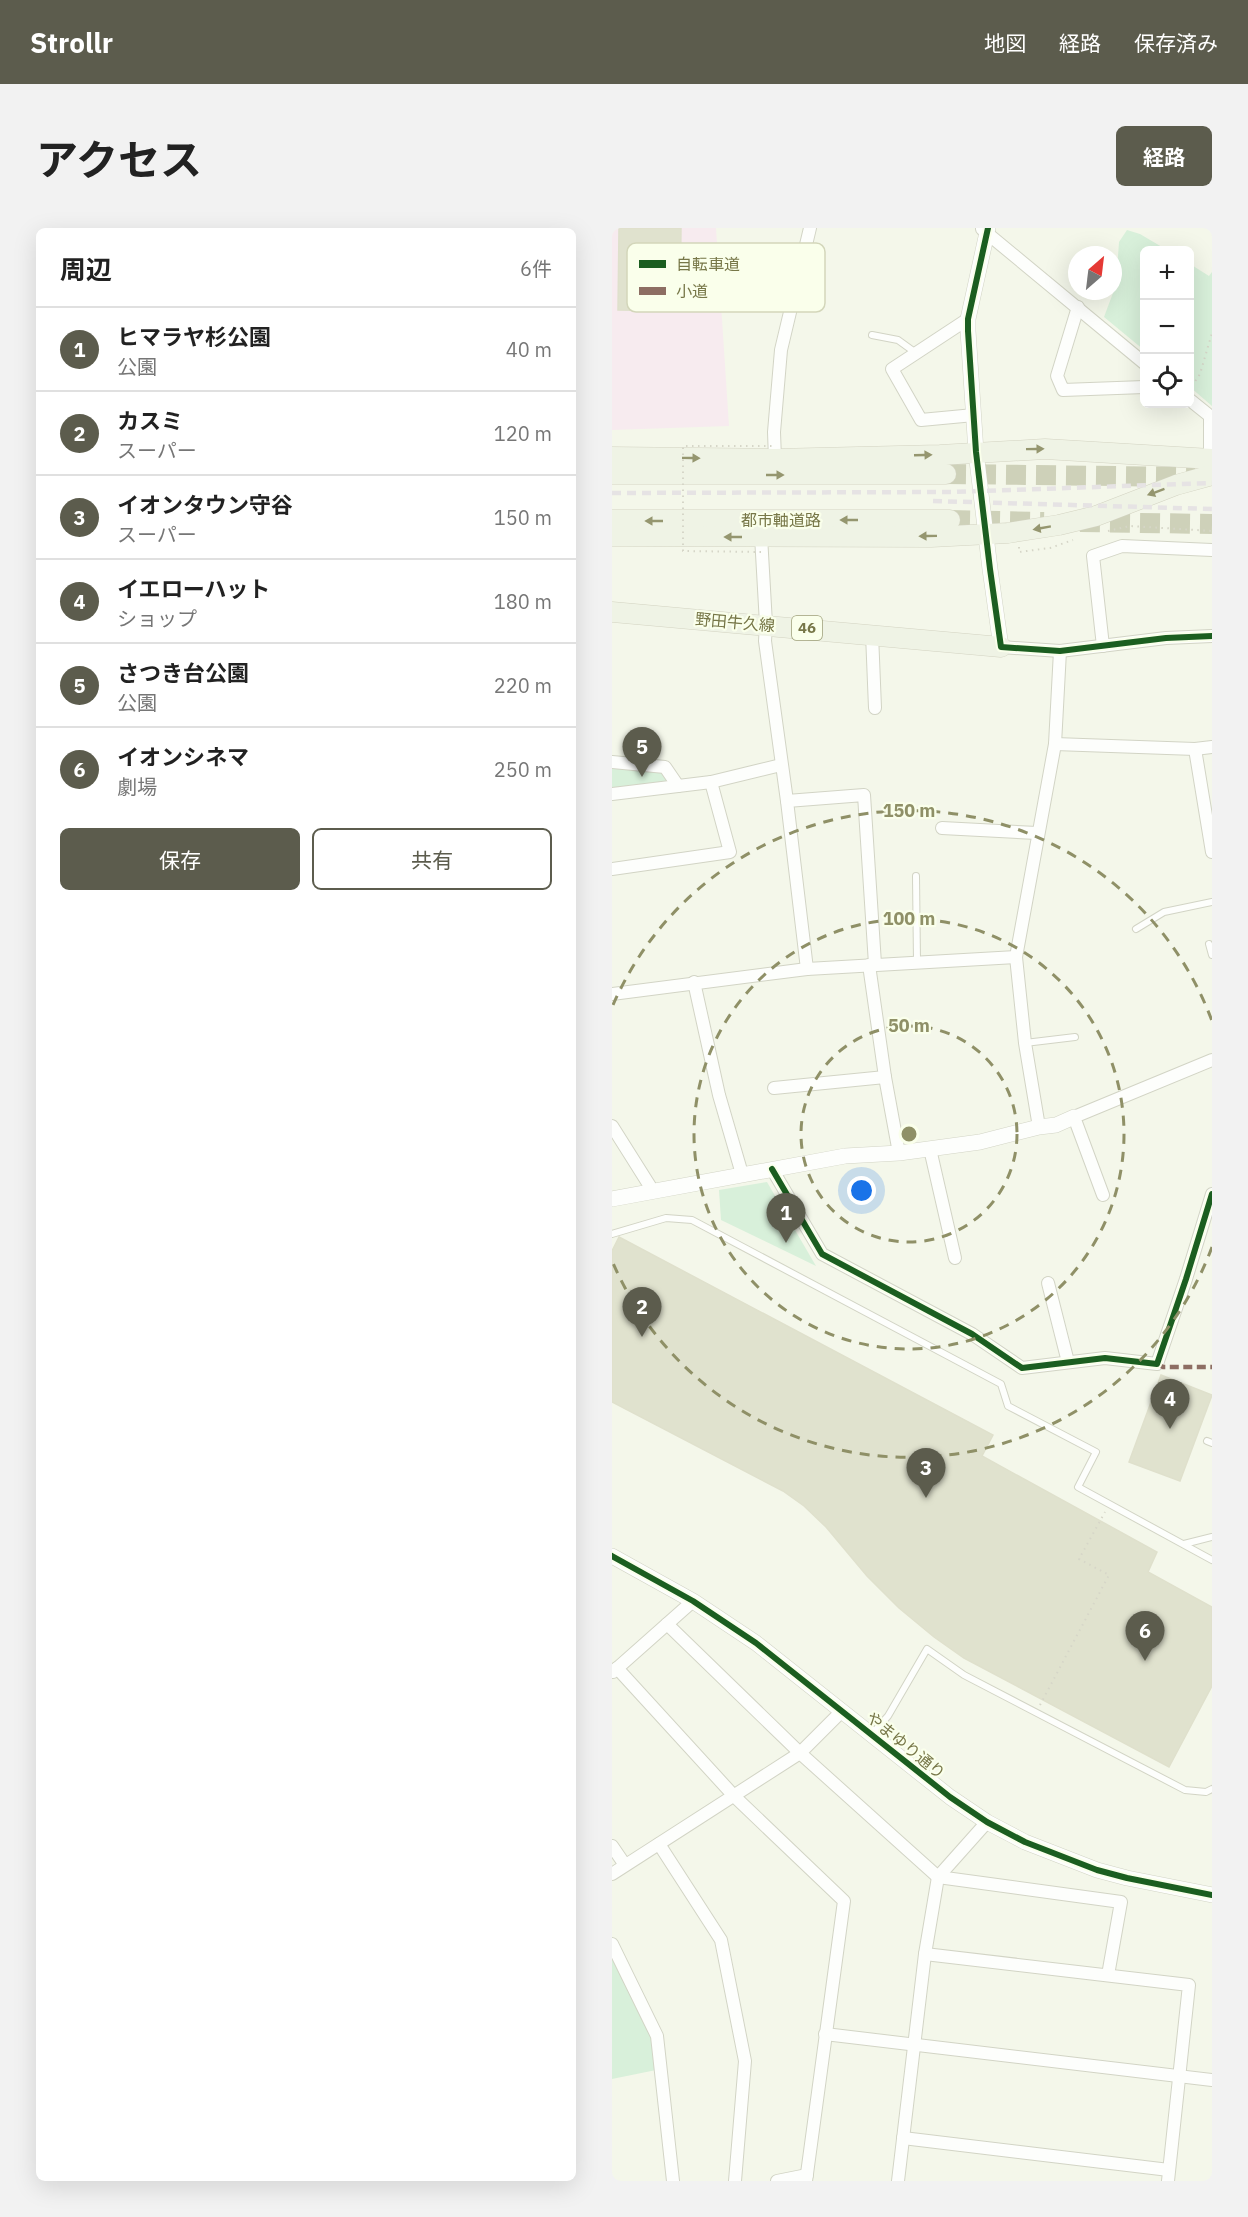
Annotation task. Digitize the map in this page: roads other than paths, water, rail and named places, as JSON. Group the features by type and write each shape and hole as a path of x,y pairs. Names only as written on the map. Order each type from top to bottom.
{"main road":[{"path":"612,457 1045,449 1211,464"},
{"path":"612,536 761,544 986,535 1087,518 1176,485 1211,464"},
{"path":"612,474 946,474"},
{"name":"都市軸道路","path":"612,520 950,520"},
{"name":"野田牛久線","path":"612,612 766,624 1001,647"}],"street":[{"path":"806,243 810,228"},
{"path":"1140,360 985,229 968,319 976,452 1001,647 1060,651 1166,638 1212,636"},
{"path":"1078,307 1057,376 1063,390 1140,387"},
{"path":"775,453 781,350 790,312"},
{"path":"968,319 892,369 921,420 974,415"},
{"path":"1194,403 1210,416 1211,464"},
{"path":"761,544 765,641 807,969"},
{"path":"1103,646 1093,556 1122,546 1212,550"},
{"path":"872,634 876,708"},
{"path":"1039,1127 1025,1043 1016,957 1054,744 1060,651"},
{"path":"1054,744 1195,749 1212,747"},
{"path":"1195,749 1212,852"},
{"path":"612,762 665,767 678,786"},
{"path":"612,795 711,782 781,765"},
{"path":"612,868 730,852 711,782"},
{"path":"787,801 864,795 872,964 885,1077 899,1153"},
{"path":"942,828 1037,833"},
{"path":"612,994 807,969 1016,957"},
{"path":"694,982 719,1095 742,1174"},
{"path":"612,1199 845,1156 899,1153 980,1142 1056,1125 1212,1060"},
{"path":"774,1088 885,1077"},
{"path":"1074,1118 1103,1195"},
{"path":"612,1126 652,1191"},
{"path":"930,1149 955,1258"},
{"path":"772,1169 822,1254 972,1334 1022,1368 1105,1358 1156,1364 1186,1279 1212,1194"},
{"path":"1048,1283 1068,1362"},
{"name":"やまゆり通り","path":"612,1556 693,1601 756,1643 950,1797 987,1822 1025,1842 1097,1870 1212,1895"},
{"path":"693,1601 615,1671 734,1796 844,1901 807,2178 777,2181"},
{"path":"667,1624 800,1753 938,1877 1121,1902 1108,1976"},
{"path":"612,1874 800,1753 842,1711"},
{"path":"898,2181 925,1954 938,1877 987,1822"},
{"path":"658,1844 721,1940 745,2061 735,2181"},
{"path":"612,1846 625,1865"},
{"path":"612,1944 657,2036 673,2181"},
{"path":"903,2138 1169,2175 1190,1985 925,1954"},
{"path":"825,2034 1212,2080"}],"lane":[{"path":"872,334 898,340 916,353"},
{"path":"916,876 917,962"},
{"path":"1136,929 1164,912 1212,902"},
{"path":"1209,945 1212,956"},
{"path":"1025,1043 1075,1037"},
{"path":"612,1234 666,1218 692,1220 1001,1384 1008,1406 1096,1452 1078,1487 1212,1560"},
{"path":"1184,1545 1212,1537"},
{"path":"872,1734 894,1708 927,1650 964,1675 1185,1791 1206,1792 1212,1789"}],"tunnel":[{"path":"946,474 1195,477"},
{"path":"950,520 1044,522"},
{"path":"1080,522 1212,524"}],"railway":[{"path":"612,493 951,492 1212,483"},
{"path":"933,501 1212,509"}],"place":[{"name":"さつき台公園","path":"642,777"},
{"name":"ヒマラヤ杉公園","path":"786,1243"},
{"name":"カスミ","path":"642,1337"},
{"name":"イエローハット","path":"1170,1429"},
{"name":"イオンタウン守谷","path":"926,1498"},
{"name":"イオンシネマ","path":"1145,1661"}]}
